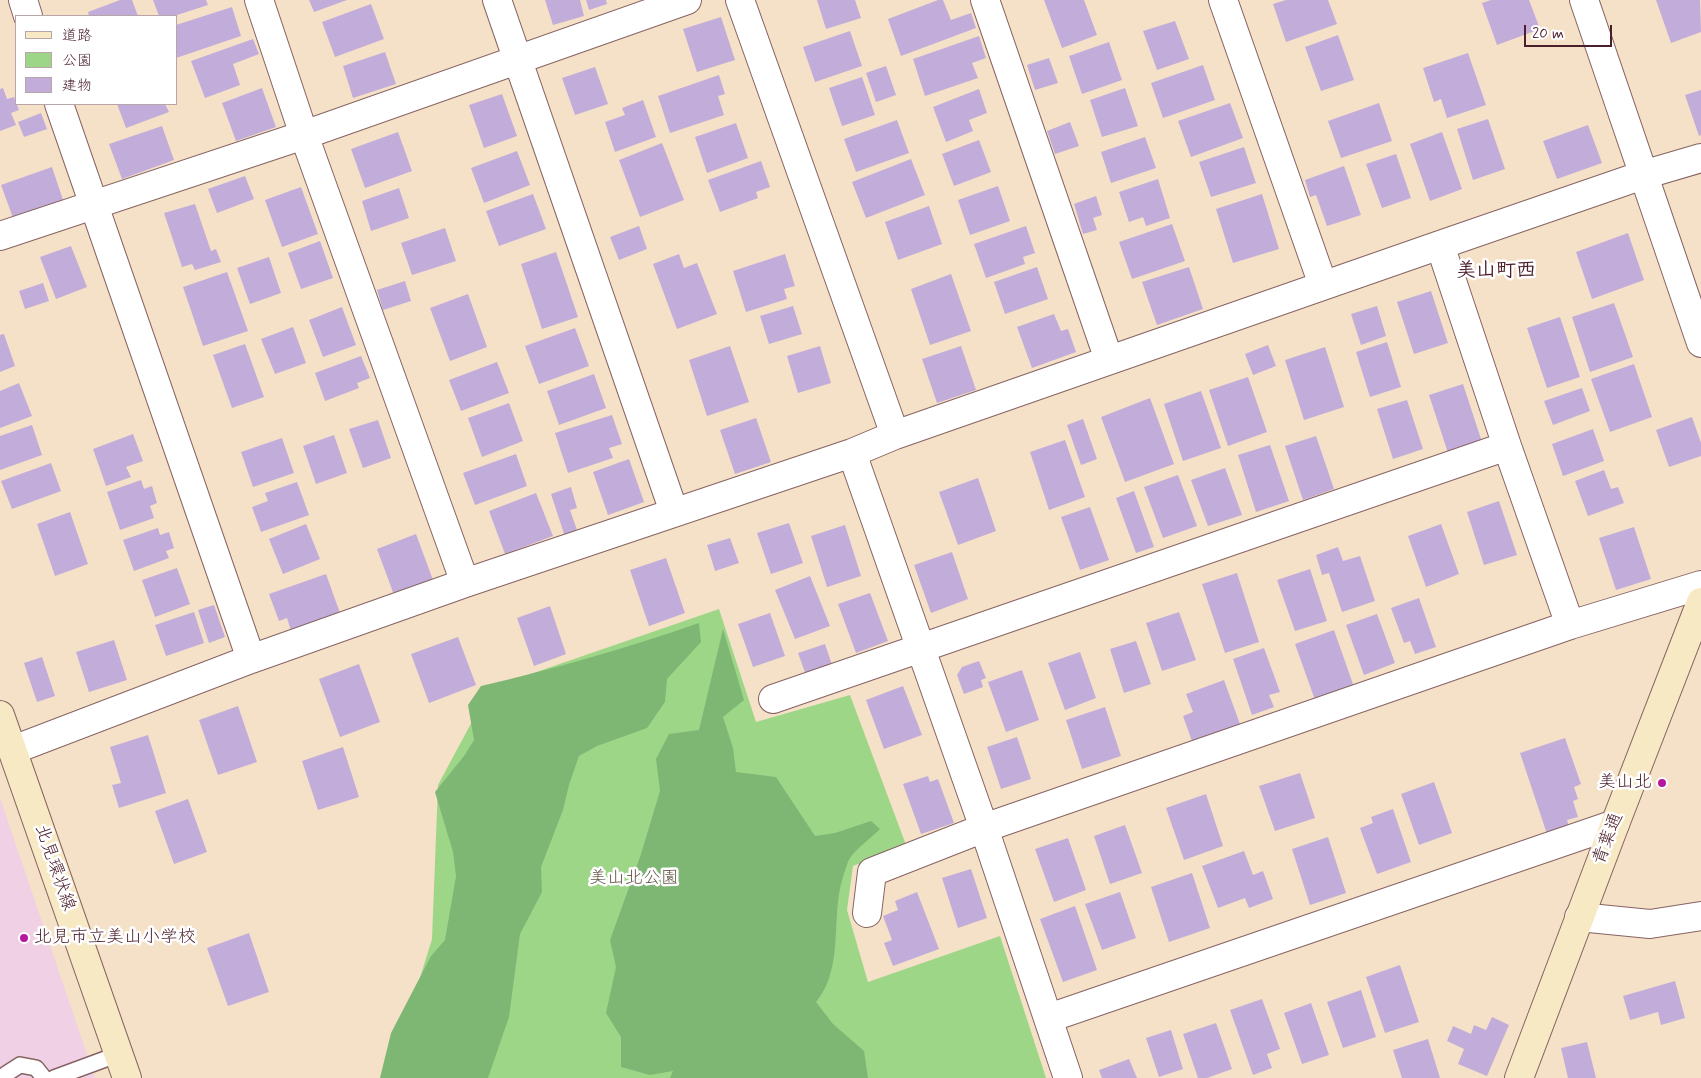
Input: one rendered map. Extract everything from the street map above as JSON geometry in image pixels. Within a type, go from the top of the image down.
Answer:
[{"type":"street","points":[[23,0],[28,15]]},
{"type":"street","points":[[259,0],[304,135],[465,583]]},
{"type":"street","points":[[497,0],[674,512]]},
{"type":"street","points":[[0,236],[304,135],[687,0]]},
{"type":"street","points":[[740,0],[895,435]]},
{"type":"street","points":[[985,0],[1109,360]]},
{"type":"street","points":[[1223,0],[1323,285]]},
{"type":"street","points":[[1584,0],[1701,343]]},
{"type":"street","points":[[58,105],[251,659]]},
{"type":"street","points":[[13,750],[251,659],[465,583],[852,453],[895,435],[1323,285],[1643,175],[1701,158]]},
{"type":"street","points":[[1440,245],[1507,446],[1570,625]]},
{"type":"street","points":[[773,699],[1507,446]]},
{"type":"street","points":[[852,453],[984,828],[1068,1078]]},
{"type":"street","points":[[867,913],[872,872],[984,828],[1570,625],[1701,585]]},
{"type":"street","name":"青葉通","points":[[1519,1078],[1701,602]]},
{"type":"street","name":"北見環状線","points":[[0,715],[123,1066]]},
{"type":"street","points":[[1049,1018],[1615,824]]},
{"type":"street","points":[[1579,917],[1650,924],[1701,916]]},
{"type":"lane","points":[[4,1078],[6,1074],[20,1066],[36,1068],[44,1078]]},
{"type":"lane","points":[[54,1078],[123,1066]]},
{"type":"shaded area","name":"北見市立美山小学校","points":[[0,798],[95,1078],[0,1078]]},
{"type":"green space","name":"美山北公園","points":[[719,609],[756,722],[850,695],[906,845],[853,866],[847,910],[868,982],[1000,936],[1046,1078],[389,1078],[432,939],[438,785],[490,688]]},
{"type":"green space","points":[[699,623],[701,642],[667,679],[665,702],[647,728],[597,746],[579,756],[563,810],[541,867],[542,892],[520,934],[509,1017],[488,1078],[380,1078],[391,1033],[431,956],[445,940],[456,876],[453,852],[435,792],[464,756],[474,740],[468,705],[481,686],[590,658]]},
{"type":"green space","points":[[723,629],[744,700],[723,717],[733,748],[736,772],[776,777],[815,836],[835,833],[871,821],[880,829],[856,851],[847,865],[839,892],[836,941],[831,973],[825,988],[816,1002],[833,1024],[864,1051],[868,1078],[670,1078],[673,1071],[650,1075],[621,1067],[621,1037],[606,1013],[616,967],[610,940],[640,857],[660,791],[656,759],[669,734],[699,730]]},
{"type":"building","points":[[120,0],[132,0],[138,15],[89,15],[88,12]]},
{"type":"building","points":[[153,0],[206,0],[208,5],[177,15],[159,15]]},
{"type":"building","points":[[309,0],[347,0],[314,12]]},
{"type":"building","points":[[545,0],[580,0],[584,16],[553,25]]},
{"type":"building","points":[[586,0],[606,0],[607,4],[589,10]]},
{"type":"building","points":[[817,0],[855,0],[861,18],[826,29]]},
{"type":"building","points":[[938,0],[943,0],[951,20],[971,13],[976,28],[901,56],[888,19]]},
{"type":"building","points":[[1044,0],[1084,0],[1097,35],[1062,48]]},
{"type":"building","points":[[1286,0],[1328,0],[1337,24],[1286,42],[1273,4]]},
{"type":"building","points":[[1491,0],[1529,0],[1540,29],[1497,45],[1482,3]]},
{"type":"building","points":[[1656,0],[1700,0],[1701,32],[1671,43]]},
{"type":"building","points":[[371,4],[384,39],[335,57],[322,22]]},
{"type":"building","points":[[232,7],[241,36],[178,57],[178,24]]},
{"type":"building","points":[[721,17],[735,60],[697,72],[683,29]]},
{"type":"building","points":[[1175,21],[1189,59],[1157,70],[1143,31]]},
{"type":"building","points":[[850,31],[862,66],[815,82],[803,47]]},
{"type":"building","points":[[1338,35],[1354,80],[1321,91],[1305,47]]},
{"type":"building","points":[[979,36],[986,58],[972,63],[978,78],[925,96],[913,59]]},
{"type":"building","points":[[253,39],[259,54],[233,64],[240,85],[205,98],[191,61]]},
{"type":"building","points":[[1109,42],[1122,80],[1082,94],[1069,56]]},
{"type":"building","points":[[385,52],[396,84],[353,98],[343,66]]},
{"type":"building","points":[[1468,53],[1486,105],[1447,118],[1441,99],[1434,102],[1423,68]]},
{"type":"building","points":[[1049,58],[1058,83],[1035,90],[1027,65]]},
{"type":"building","points":[[1203,65],[1215,100],[1163,118],[1151,83]]},
{"type":"building","points":[[886,66],[896,95],[876,102],[866,73]]},
{"type":"building","points":[[595,67],[608,104],[575,115],[562,78]]},
{"type":"building","points":[[719,75],[725,94],[718,96],[724,115],[670,133],[658,96]]},
{"type":"building","points":[[862,77],[875,115],[842,126],[829,88]]},
{"type":"building","points":[[3,88],[7,99],[14,97],[15,105],[17,105],[19,110],[11,113],[16,125],[0,131],[0,89]]},
{"type":"building","points":[[262,88],[276,127],[236,141],[222,103]]},
{"type":"building","points":[[1125,88],[1138,126],[1102,137],[1090,100]]},
{"type":"building","points":[[979,89],[987,113],[969,120],[973,131],[946,142],[933,107]]},
{"type":"building","points":[[1701,90],[1701,135],[1699,136],[1685,95]]},
{"type":"building","points":[[502,94],[517,136],[484,148],[469,105]]},
{"type":"building","points":[[643,100],[656,137],[615,152],[605,122],[625,115],[622,108]]},
{"type":"building","points":[[1230,103],[1243,138],[1191,157],[1178,121]]},
{"type":"building","points":[[1379,103],[1392,141],[1341,158],[1328,121]]},
{"type":"building","points":[[117,105],[166,105],[169,112],[126,128]]},
{"type":"building","points":[[41,113],[47,129],[24,137],[18,122]]},
{"type":"building","points":[[1488,119],[1505,169],[1473,180],[1457,129]]},
{"type":"building","points":[[897,120],[909,153],[856,172],[844,139]]},
{"type":"building","points":[[1070,122],[1079,146],[1055,154],[1047,131]]},
{"type":"building","points":[[736,123],[748,158],[707,173],[695,137]]},
{"type":"building","points":[[1588,125],[1602,163],[1557,179],[1543,141]]},
{"type":"building","points":[[162,126],[174,160],[122,179],[109,144]]},
{"type":"building","points":[[398,132],[412,171],[365,188],[351,149]]},
{"type":"building","points":[[1442,132],[1462,189],[1430,201],[1410,144]]},
{"type":"building","points":[[1145,137],[1156,168],[1111,183],[1101,152]]},
{"type":"building","points":[[979,140],[991,172],[954,186],[942,154]]},
{"type":"building","points":[[662,143],[684,200],[640,217],[619,160]]},
{"type":"building","points":[[1244,147],[1256,183],[1211,197],[1199,162]]},
{"type":"building","points":[[517,151],[530,185],[484,203],[471,168]]},
{"type":"building","points":[[1396,154],[1411,198],[1382,208],[1366,164]]},
{"type":"building","points":[[911,159],[925,195],[866,218],[852,182]]},
{"type":"building","points":[[761,161],[770,187],[756,192],[758,198],[720,212],[708,180]]},
{"type":"building","points":[[1344,166],[1361,215],[1327,226],[1316,195],[1310,197],[1305,180]]},
{"type":"building","points":[[52,167],[63,200],[13,218],[1,185]]},
{"type":"building","points":[[245,176],[254,199],[217,213],[208,189]]},
{"type":"building","points":[[1158,179],[1170,218],[1146,226],[1143,217],[1129,222],[1119,192]]},
{"type":"building","points":[[998,186],[1010,221],[970,235],[958,200]]},
{"type":"building","points":[[301,187],[318,234],[282,247],[265,200]]},
{"type":"building","points":[[399,188],[409,218],[371,231],[362,201]]},
{"type":"building","points":[[533,194],[546,229],[499,246],[486,211]]},
{"type":"building","points":[[1262,194],[1279,249],[1233,263],[1216,209]]},
{"type":"building","points":[[1096,196],[1102,215],[1093,218],[1097,230],[1083,234],[1074,204]]},
{"type":"building","points":[[195,204],[211,251],[216,249],[221,262],[195,270],[192,264],[182,267],[164,213]]},
{"type":"building","points":[[929,206],[942,244],[898,260],[885,222]]},
{"type":"building","points":[[1172,224],[1185,261],[1132,279],[1119,242]]},
{"type":"building","points":[[639,226],[647,249],[619,260],[610,237]]},
{"type":"building","points":[[1026,226],[1035,253],[1023,257],[1025,264],[986,278],[974,244]]},
{"type":"building","points":[[445,228],[456,261],[412,275],[401,243]]},
{"type":"building","points":[[1628,233],[1644,280],[1592,299],[1576,252]]},
{"type":"building","points":[[320,241],[333,278],[301,289],[288,253]]},
{"type":"building","points":[[71,246],[87,287],[56,299],[40,257]]},
{"type":"building","points":[[556,252],[578,317],[542,329],[521,264]]},
{"type":"building","points":[[679,254],[684,268],[697,263],[717,314],[677,329],[653,264]]},
{"type":"building","points":[[785,254],[795,286],[784,289],[787,299],[746,312],[733,271]]},
{"type":"building","points":[[269,257],[281,293],[250,304],[237,268]]},
{"type":"building","points":[[1037,267],[1048,299],[1005,314],[994,282]]},
{"type":"building","points":[[1189,267],[1203,309],[1157,325],[1142,282]]},
{"type":"building","points":[[227,272],[248,331],[203,346],[183,287]]},
{"type":"building","points":[[951,274],[971,331],[930,345],[911,289]]},
{"type":"building","points":[[405,281],[411,301],[383,310],[377,290]]},
{"type":"building","points":[[43,283],[49,301],[25,309],[19,291]]},
{"type":"building","points":[[1431,291],[1448,343],[1414,354],[1397,302]]},
{"type":"building","points":[[468,294],[487,347],[450,361],[430,308]]},
{"type":"building","points":[[1614,303],[1633,357],[1590,372],[1572,317]]},
{"type":"building","points":[[793,306],[802,334],[769,344],[760,316]]},
{"type":"building","points":[[1377,306],[1386,336],[1361,345],[1351,314]]},
{"type":"building","points":[[342,307],[356,345],[323,357],[309,320]]},
{"type":"building","points":[[1054,314],[1061,331],[1068,329],[1076,352],[1032,368],[1017,327]]},
{"type":"building","points":[[1560,317],[1580,377],[1547,388],[1527,328]]},
{"type":"building","points":[[293,327],[306,363],[275,374],[261,339]]},
{"type":"building","points":[[575,328],[589,366],[539,384],[525,346]]},
{"type":"building","points":[[4,334],[15,366],[0,372],[0,335]]},
{"type":"building","points":[[1387,342],[1401,387],[1370,397],[1356,352]]},
{"type":"building","points":[[245,344],[264,397],[232,408],[213,355]]},
{"type":"building","points":[[1268,345],[1276,366],[1253,375],[1245,354]]},
{"type":"building","points":[[730,346],[749,402],[707,416],[689,360]]},
{"type":"building","points":[[820,346],[831,383],[798,393],[787,356]]},
{"type":"building","points":[[961,346],[976,390],[937,403],[922,359]]},
{"type":"building","points":[[1325,347],[1344,407],[1304,420],[1285,360]]},
{"type":"building","points":[[361,356],[370,378],[357,383],[359,388],[325,401],[315,373]]},
{"type":"building","points":[[497,362],[509,393],[461,411],[449,380]]},
{"type":"building","points":[[1634,364],[1652,417],[1610,432],[1591,379]]},
{"type":"building","points":[[594,374],[606,408],[559,425],[547,391]]},
{"type":"building","points":[[1248,377],[1267,432],[1228,446],[1209,390]]},
{"type":"building","points":[[19,383],[32,416],[0,428],[0,391]]},
{"type":"building","points":[[1463,384],[1482,442],[1448,453],[1429,395]]},
{"type":"building","points":[[1582,388],[1590,411],[1553,425],[1544,401]]},
{"type":"building","points":[[1201,391],[1221,448],[1183,461],[1164,404]]},
{"type":"building","points":[[1150,398],[1174,464],[1125,482],[1101,417]]},
{"type":"building","points":[[1407,400],[1423,449],[1393,459],[1377,409]]},
{"type":"building","points":[[509,403],[523,441],[482,457],[468,418]]},
{"type":"building","points":[[612,415],[622,444],[609,448],[613,458],[568,473],[555,433]]},
{"type":"building","points":[[1692,417],[1701,443],[1701,456],[1669,467],[1656,430]]},
{"type":"building","points":[[756,418],[771,462],[735,474],[720,430]]},
{"type":"building","points":[[1083,419],[1097,459],[1081,465],[1067,425]]},
{"type":"building","points":[[378,420],[391,458],[363,468],[349,429]]},
{"type":"building","points":[[32,425],[42,455],[0,470],[0,436]]},
{"type":"building","points":[[1593,429],[1604,461],[1563,476],[1552,444]]},
{"type":"building","points":[[133,434],[143,461],[126,467],[131,477],[106,486],[93,449]]},
{"type":"building","points":[[334,435],[347,473],[316,484],[303,446]]},
{"type":"building","points":[[1316,436],[1334,489],[1303,500],[1285,446]]},
{"type":"building","points":[[282,438],[294,473],[253,487],[241,452]]},
{"type":"building","points":[[1065,440],[1085,497],[1049,510],[1030,452]]},
{"type":"building","points":[[1270,445],[1289,501],[1256,512],[1238,455]]},
{"type":"building","points":[[516,454],[527,486],[475,505],[463,473]]},
{"type":"building","points":[[629,459],[644,502],[608,515],[593,472]]},
{"type":"building","points":[[51,463],[61,491],[12,509],[1,481]]},
{"type":"building","points":[[1225,468],[1242,515],[1208,526],[1191,480]]},
{"type":"building","points":[[1604,470],[1611,489],[1618,487],[1624,503],[1588,516],[1575,481]]},
{"type":"building","points":[[1178,475],[1197,526],[1163,538],[1144,487]]},
{"type":"building","points":[[978,478],[996,531],[958,545],[939,492]]},
{"type":"building","points":[[141,480],[144,489],[152,486],[157,503],[150,506],[154,518],[120,530],[107,492]]},
{"type":"building","points":[[297,482],[309,515],[261,532],[252,507],[268,501],[265,493]]},
{"type":"building","points":[[571,487],[577,508],[570,510],[578,533],[565,537],[551,494]]},
{"type":"building","points":[[1134,491],[1154,547],[1136,553],[1116,498]]},
{"type":"building","points":[[536,493],[553,536],[505,554],[489,511]]},
{"type":"building","points":[[1499,501],[1517,555],[1484,565],[1467,512]]},
{"type":"building","points":[[1090,507],[1109,560],[1080,570],[1061,517]]},
{"type":"building","points":[[70,512],[88,564],[55,576],[37,524]]},
{"type":"building","points":[[789,523],[803,563],[771,574],[757,533]]},
{"type":"building","points":[[306,524],[320,559],[283,574],[269,539]]},
{"type":"building","points":[[1441,524],[1459,574],[1426,587],[1408,536]]},
{"type":"building","points":[[845,525],[861,576],[827,587],[811,536]]},
{"type":"building","points":[[1634,527],[1651,579],[1616,590],[1599,538]]},
{"type":"building","points":[[158,528],[160,535],[169,532],[174,548],[166,551],[169,558],[134,571],[123,540]]},
{"type":"building","points":[[416,534],[433,580],[394,595],[377,549]]},
{"type":"building","points":[[730,538],[739,563],[715,571],[707,545]]},
{"type":"building","points":[[1338,547],[1343,561],[1360,556],[1375,601],[1342,612],[1329,573],[1322,575],[1316,555]]},
{"type":"building","points":[[952,552],[968,599],[931,613],[914,565]]},
{"type":"building","points":[[666,558],[685,613],[649,626],[630,570]]},
{"type":"building","points":[[177,568],[190,604],[155,617],[142,580]]},
{"type":"building","points":[[1310,569],[1327,621],[1295,631],[1277,580]]},
{"type":"building","points":[[1237,573],[1259,642],[1225,653],[1202,584]]},
{"type":"building","points":[[326,574],[340,613],[291,631],[287,618],[279,621],[269,594]]},
{"type":"building","points":[[810,576],[830,626],[795,639],[775,590]]},
{"type":"building","points":[[870,593],[888,641],[856,653],[838,604]]},
{"type":"building","points":[[1419,598],[1436,647],[1415,654],[1410,641],[1404,643],[1391,608]]},
{"type":"building","points":[[214,605],[225,637],[209,643],[198,610]]},
{"type":"building","points":[[550,606],[566,654],[534,666],[517,618]]},
{"type":"building","points":[[194,612],[204,643],[166,656],[155,625]]},
{"type":"building","points":[[1179,612],[1196,660],[1162,671],[1146,623]]},
{"type":"building","points":[[770,613],[785,656],[753,667],[738,624]]},
{"type":"building","points":[[1377,614],[1395,663],[1364,675],[1346,625]]},
{"type":"building","points":[[1334,630],[1354,687],[1315,700],[1295,644]]},
{"type":"building","points":[[458,637],[476,685],[429,703],[411,654]]},
{"type":"building","points":[[114,640],[127,680],[89,692],[76,652]]},
{"type":"building","points":[[1136,641],[1151,684],[1124,693],[1110,649]]},
{"type":"building","points":[[825,644],[833,668],[807,678],[798,653]]},
{"type":"building","points":[[1264,648],[1280,692],[1269,695],[1274,707],[1252,715],[1233,659]]},
{"type":"building","points":[[1080,652],[1096,698],[1065,710],[1048,663]]},
{"type":"building","points":[[42,657],[55,696],[37,702],[24,663]]},
{"type":"building","points":[[979,661],[986,678],[981,680],[983,687],[964,694],[957,675],[962,667]]},
{"type":"building","points":[[359,664],[380,722],[340,737],[319,679]]},
{"type":"building","points":[[1022,670],[1039,720],[1006,732],[988,682]]},
{"type":"building","points":[[1224,680],[1241,727],[1193,744],[1183,716],[1193,712],[1186,694]]},
{"type":"building","points":[[903,686],[922,735],[884,749],[866,700]]},
{"type":"building","points":[[238,706],[257,762],[218,775],[199,720]]},
{"type":"building","points":[[1105,707],[1121,756],[1082,769],[1066,720]]},
{"type":"building","points":[[148,735],[166,793],[119,808],[112,785],[121,783],[110,747]]},
{"type":"building","points":[[1017,737],[1031,779],[1001,789],[987,747]]},
{"type":"building","points":[[1565,738],[1581,784],[1574,787],[1578,799],[1573,801],[1578,817],[1567,820],[1570,830],[1548,837],[1520,753]]},
{"type":"building","points":[[343,747],[359,797],[318,810],[302,761]]},
{"type":"building","points":[[1300,773],[1315,818],[1275,831],[1259,786]]},
{"type":"building","points":[[928,776],[930,782],[938,779],[954,823],[921,834],[903,784]]},
{"type":"building","points":[[1434,782],[1452,833],[1419,845],[1401,794]]},
{"type":"building","points":[[1206,794],[1223,846],[1184,860],[1166,808]]},
{"type":"building","points":[[188,799],[207,852],[174,864],[155,811]]},
{"type":"building","points":[[1393,809],[1411,862],[1377,874],[1360,828],[1373,823],[1371,817]]},
{"type":"building","points":[[1125,825],[1142,873],[1110,884],[1094,836]]},
{"type":"building","points":[[1328,837],[1346,893],[1310,905],[1292,849]]},
{"type":"building","points":[[1068,838],[1086,890],[1054,902],[1035,849]]},
{"type":"building","points":[[1244,851],[1253,875],[1263,871],[1273,899],[1249,908],[1245,898],[1218,908],[1202,866]]},
{"type":"building","points":[[971,869],[987,918],[958,928],[942,878]]},
{"type":"building","points":[[1192,873],[1210,928],[1169,942],[1151,887]]},
{"type":"building","points":[[917,892],[939,949],[893,966],[884,943],[892,940],[883,916],[898,910],[895,901]]},
{"type":"building","points":[[1120,892],[1136,938],[1102,950],[1085,904]]},
{"type":"building","points":[[1075,906],[1097,970],[1063,982],[1040,919]]},
{"type":"building","points":[[249,933],[269,992],[228,1006],[207,948]]},
{"type":"building","points":[[1400,965],[1419,1022],[1385,1033],[1366,977]]},
{"type":"building","points":[[1675,981],[1685,1018],[1661,1025],[1658,1012],[1630,1020],[1623,996]]},
{"type":"building","points":[[1361,990],[1376,1037],[1343,1048],[1327,1002]]},
{"type":"building","points":[[1262,999],[1280,1049],[1267,1054],[1272,1068],[1253,1075],[1230,1010]]},
{"type":"building","points":[[1311,1003],[1329,1055],[1302,1064],[1284,1013]]},
{"type":"building","points":[[1492,1017],[1509,1025],[1487,1076],[1458,1064],[1464,1049],[1447,1041],[1453,1026],[1471,1034],[1474,1025],[1486,1030]]},
{"type":"building","points":[[1216,1023],[1232,1069],[1207,1078],[1198,1078],[1183,1034]]},
{"type":"building","points":[[1171,1030],[1183,1069],[1159,1077],[1146,1038]]},
{"type":"building","points":[[1428,1039],[1440,1078],[1402,1078],[1393,1050]]},
{"type":"building","points":[[1587,1042],[1596,1078],[1568,1078],[1561,1048]]},
{"type":"building","points":[[1129,1059],[1137,1078],[1102,1078],[1099,1070]]},
{"type":"place","name":"美山北","points":[[1662,783]]},
{"type":"place","name":"北見市立美山小学校","points":[[24,938]]},
{"type":"district","name":"美山町西","points":[[1496,272]]}]
